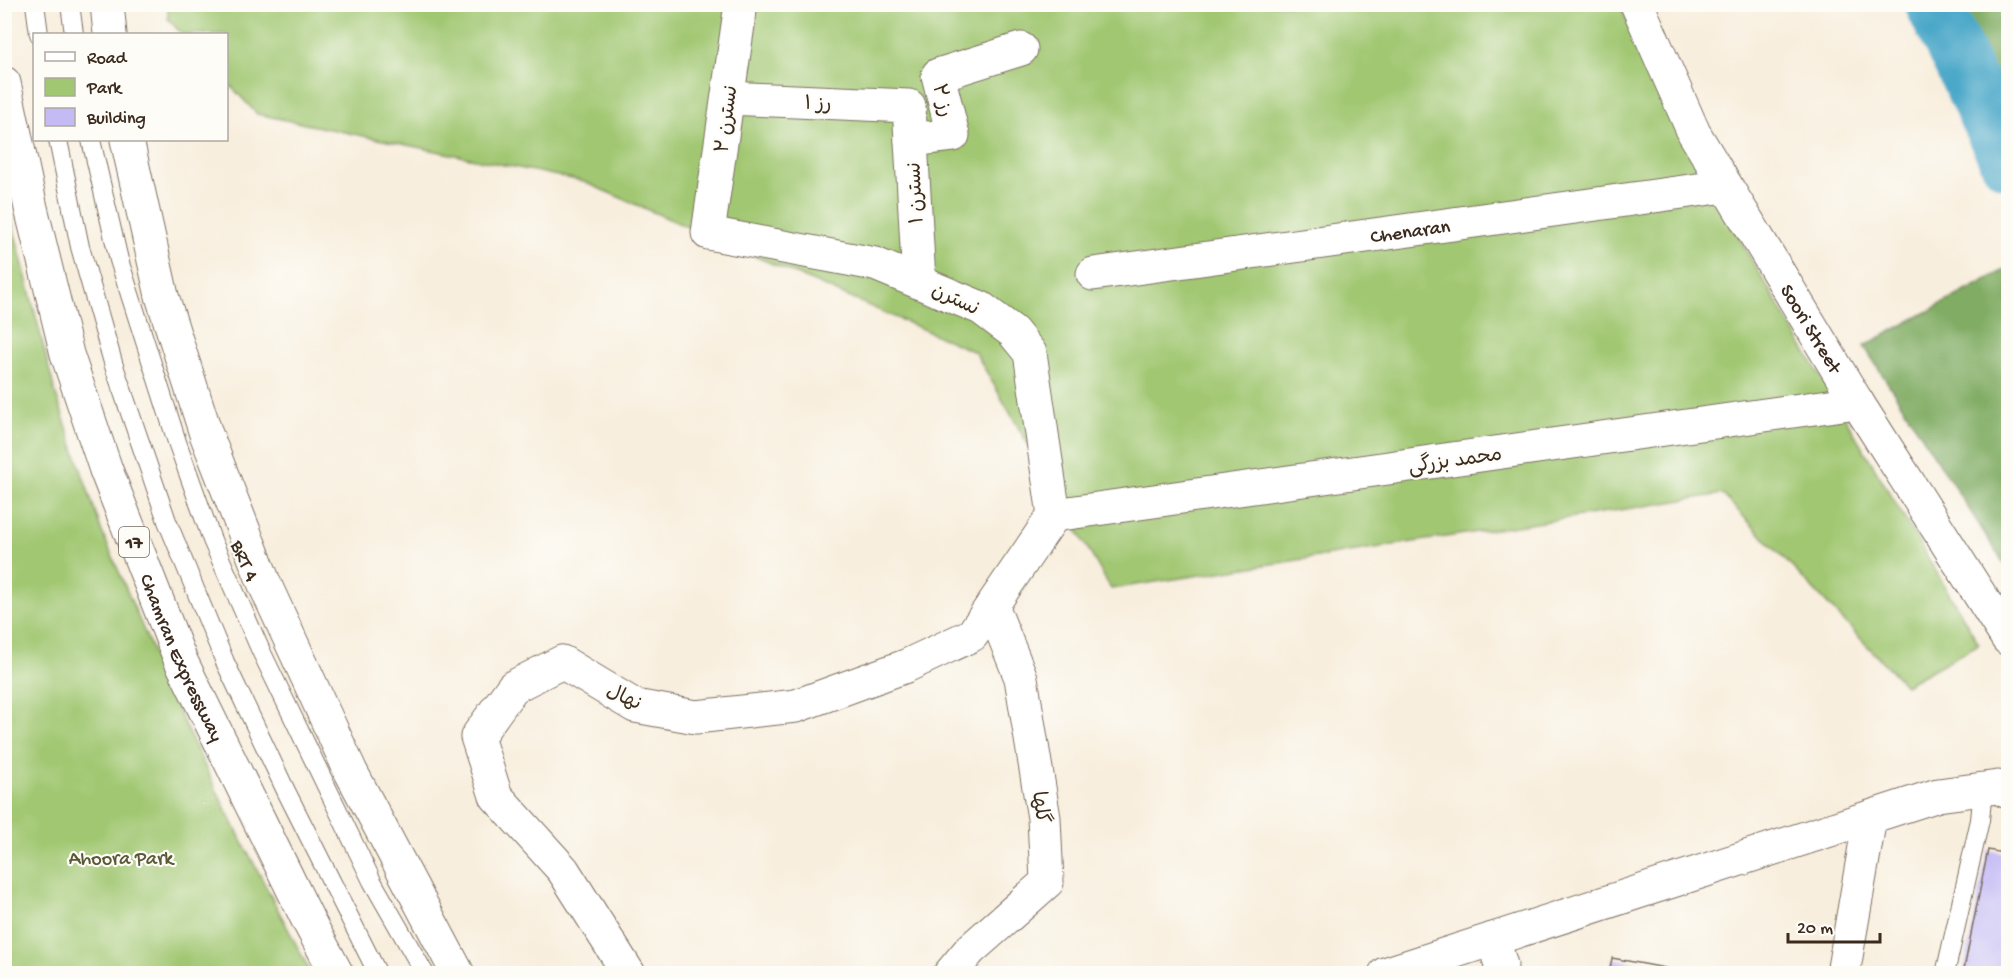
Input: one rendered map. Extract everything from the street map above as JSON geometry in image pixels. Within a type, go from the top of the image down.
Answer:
[{"type":"main road","points":[[107,4],[110,33]]},
{"type":"main road","name":"نسترن ۲","points":[[708,233],[741,4]]},
{"type":"main road","name":"Soori Street","points":[[1637,4],[1694,133],[1857,402],[2008,639]]},
{"type":"main road","name":"رز ۲","points":[[911,140],[953,135],[938,75],[1021,49]]},
{"type":"main road","name":"Chamran Expressway","points":[[4,83],[31,208],[67,354],[106,470],[180,659],[309,922],[337,974]]},
{"type":"main road","name":"رز ۱","points":[[728,98],[909,106]]},
{"type":"main road","name":"نسترن ۱","points":[[909,106],[919,281]]},
{"type":"main road","points":[[127,141],[162,296],[206,434],[265,585],[351,772],[458,974]]},
{"type":"main road","name":"Chenaran","points":[[1093,274],[1726,186]]},
{"type":"main road","name":"نسترن","points":[[708,233],[875,264],[981,308],[1012,332],[1030,353],[1054,516]]},
{"type":"main road","name":"محمد بزرگی","points":[[1054,516],[1857,402]]},
{"type":"main road","name":"نهال","points":[[629,974],[563,870],[496,796],[477,737],[513,687],[562,662],[635,706],[696,717],[795,706],[906,666],[972,635],[1054,516]]},
{"type":"main road","name":"گلها","points":[[950,974],[970,950],[1047,882],[1044,818],[1021,678],[992,606]]},
{"type":"main road","points":[[1385,974],[1434,966],[1493,939],[1938,795],[1996,791]]},
{"type":"main road","points":[[1843,974],[1870,818]]},
{"type":"main road","points":[[1493,939],[1501,965],[1500,974]]},
{"type":"lane","points":[[35,4],[39,33]]},
{"type":"lane","points":[[70,4],[74,33]]},
{"type":"lane","points":[[57,141],[80,247],[111,355],[167,521],[230,673],[286,791],[378,974]]},
{"type":"lane","name":"BRT 4","points":[[91,141],[119,260],[177,442],[212,540],[261,651],[372,881],[425,974]]},
{"type":"lane","points":[[1945,974],[1980,820],[1996,791]]},
{"type":"green space","points":[[168,4],[1619,5],[1748,254],[1979,644],[1905,685],[1722,494],[1111,589],[975,352],[582,181],[257,114],[228,83],[228,33],[181,33],[168,19]]},
{"type":"green space","points":[[1956,5],[2008,5],[2008,107]]},
{"type":"green space","name":"Ahoora Park","points":[[5,194],[55,392],[102,532],[178,711],[228,814],[311,973],[5,973]]},
{"type":"green space","points":[[2008,268],[2008,570],[1864,346]]},
{"type":"building","points":[[1988,850],[2008,854],[2008,974],[1963,974]]},
{"type":"building","points":[[1612,958],[1687,972],[1686,974],[1609,974]]},
{"type":"waterway","points":[[1933,4],[2008,161]]}]
